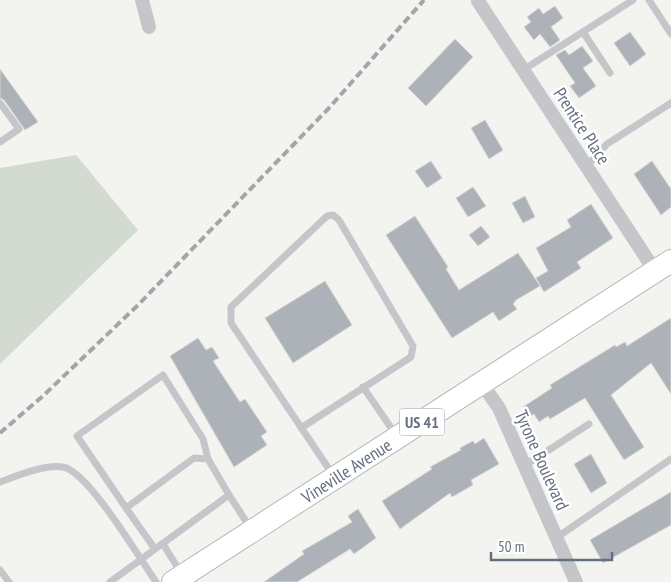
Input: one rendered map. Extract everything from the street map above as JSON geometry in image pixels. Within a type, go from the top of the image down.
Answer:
[{"type":"main road","name":"Vineville Avenue","points":[[178,579],[663,266]]},
{"type":"street","points":[[142,0],[149,27]]},
{"type":"street","name":"Prentice Place","points":[[478,1],[586,166],[663,266]]},
{"type":"street","name":"Tyrone Boulevard","points":[[482,384],[499,408],[576,582]]},
{"type":"lane","points":[[523,70],[633,0]]},
{"type":"lane","points":[[649,0],[671,34]]},
{"type":"lane","points":[[583,32],[610,73]]},
{"type":"lane","points":[[0,103],[19,129],[0,142]]},
{"type":"lane","points":[[586,166],[607,144],[671,103]]},
{"type":"lane","points":[[301,428],[411,357],[413,346],[339,220],[333,215],[326,216],[231,308],[230,316],[231,323],[334,478]]},
{"type":"lane","points":[[155,549],[77,436],[163,375],[203,439],[208,459],[252,531]]},
{"type":"lane","points":[[363,387],[397,438]]},
{"type":"lane","points":[[524,466],[588,424]]},
{"type":"lane","points":[[126,508],[194,458],[208,459]]},
{"type":"lane","points":[[556,538],[671,460]]},
{"type":"lane","points":[[0,482],[29,472],[64,467],[78,475],[92,489],[156,582]]},
{"type":"lane","points":[[110,582],[230,495]]},
{"type":"lane","points":[[163,544],[178,579]]},
{"type":"lane","points":[[0,570],[9,582]]},
{"type":"shaded area","points":[[76,155],[138,230],[0,364],[0,168]]},
{"type":"building","points":[[555,6],[563,18],[551,27],[560,40],[550,47],[540,34],[534,40],[524,27],[531,22],[527,17],[539,8],[543,14]]},
{"type":"building","points":[[630,32],[646,54],[630,66],[614,43]]},
{"type":"building","points":[[455,39],[473,57],[426,106],[408,88]]},
{"type":"building","points":[[582,46],[593,61],[583,68],[596,86],[579,98],[570,86],[575,83],[556,55],[565,50],[569,55]]},
{"type":"building","points":[[0,69],[38,122],[25,130],[4,100],[0,98]]},
{"type":"building","points":[[485,120],[503,150],[489,159],[471,128]]},
{"type":"building","points":[[431,161],[442,178],[427,188],[415,171]]},
{"type":"building","points":[[652,161],[671,189],[671,207],[661,215],[634,174]]},
{"type":"building","points":[[473,187],[486,206],[468,217],[456,198]]},
{"type":"building","points":[[525,196],[535,217],[523,223],[512,203]]},
{"type":"building","points":[[591,204],[613,238],[577,262],[581,268],[544,292],[536,278],[548,271],[536,248],[571,227],[567,220]]},
{"type":"building","points":[[415,216],[448,267],[446,269],[459,290],[518,253],[540,286],[516,300],[513,304],[517,309],[499,321],[493,312],[452,338],[386,235]]},
{"type":"building","points":[[481,226],[490,237],[478,246],[469,235]]},
{"type":"building","points":[[325,281],[352,325],[293,363],[265,318]]},
{"type":"building","points":[[671,318],[671,394],[651,363],[611,395],[644,447],[624,460],[585,398],[550,419],[548,416],[539,422],[534,414],[529,417],[523,407],[552,388],[550,385],[615,345],[616,347],[625,342],[627,346]]},
{"type":"building","points":[[198,338],[206,350],[212,347],[219,358],[213,361],[240,402],[245,399],[267,432],[261,436],[267,445],[234,467],[170,356]]},
{"type":"building","points":[[484,438],[499,464],[471,480],[473,485],[452,497],[450,493],[400,529],[382,501],[432,469],[430,467],[461,450],[460,448],[473,441],[475,444]]},
{"type":"building","points":[[591,454],[607,483],[591,493],[574,464]]},
{"type":"building","points":[[671,492],[671,525],[603,563],[590,540]]},
{"type":"building","points":[[358,509],[376,538],[354,554],[350,549],[297,582],[264,582],[304,554],[302,551],[352,522],[348,516]]},
{"type":"railway","points":[[0,433],[44,395],[138,305],[329,108],[424,0]]}]
